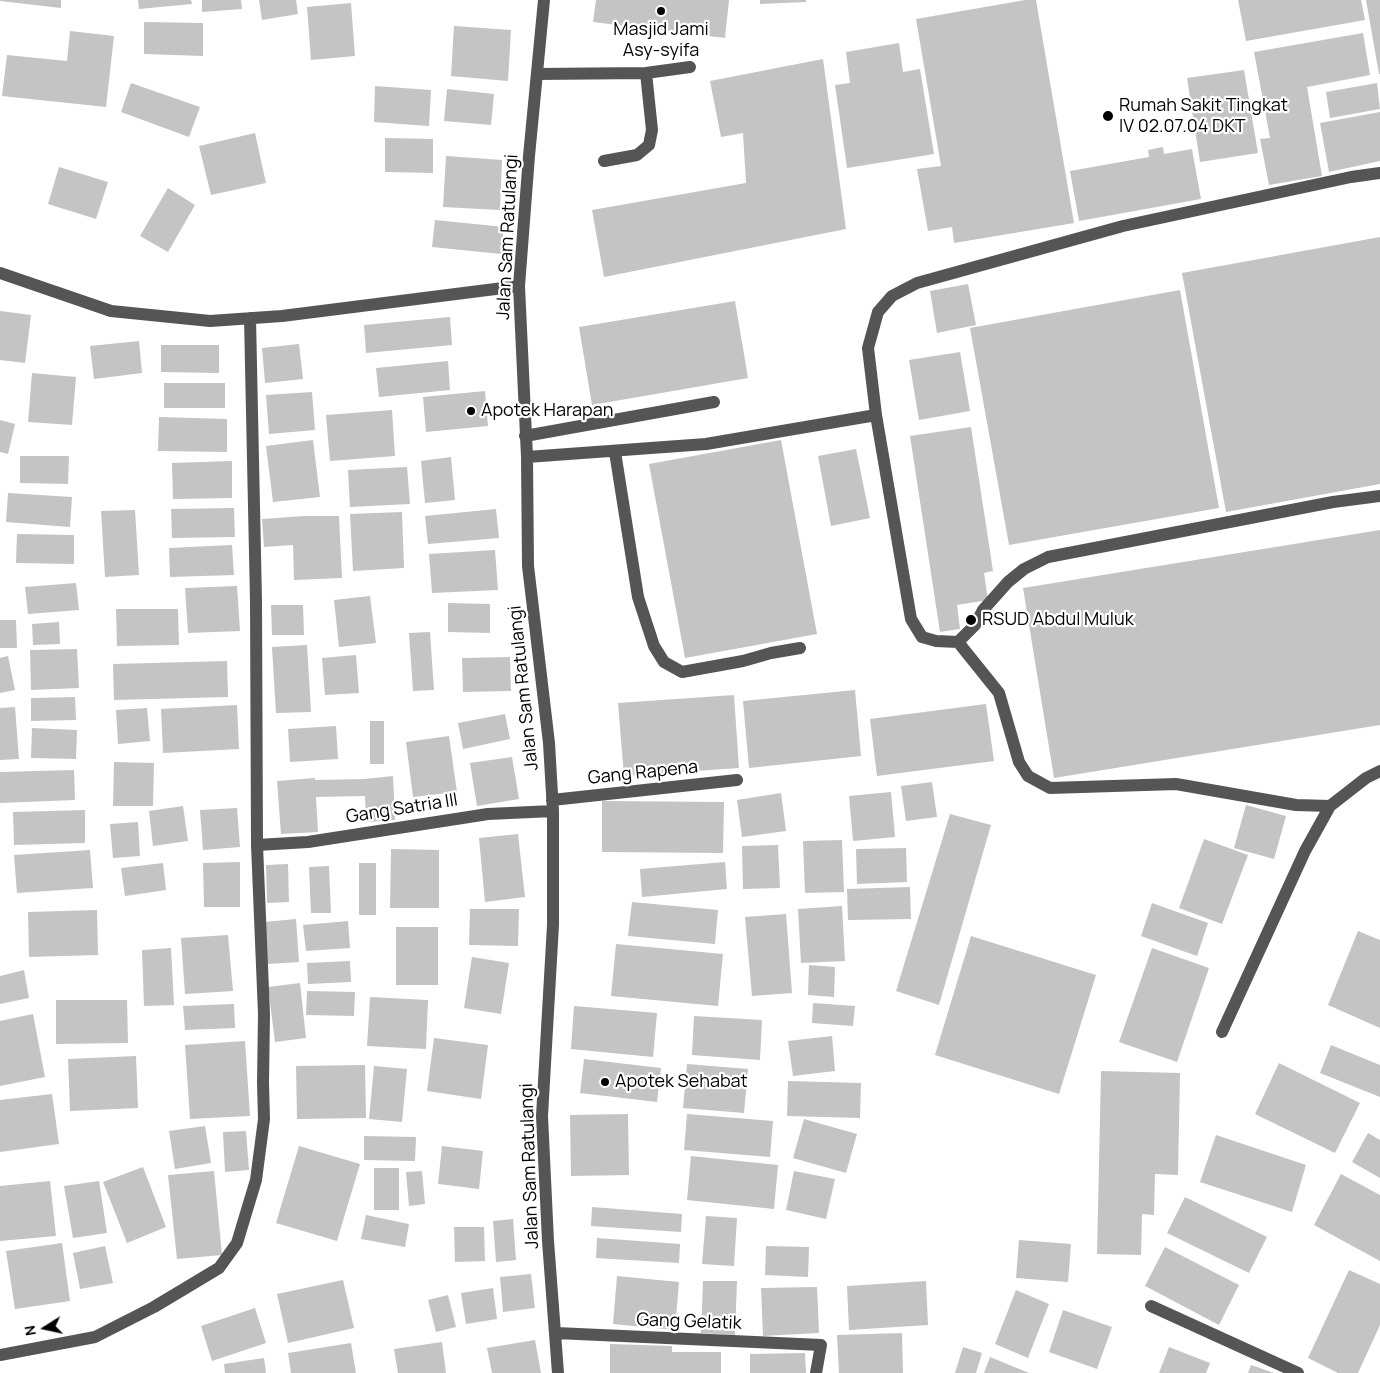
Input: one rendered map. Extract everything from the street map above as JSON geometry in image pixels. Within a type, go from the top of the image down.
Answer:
[{"type":"street","name":"Jalan Sam Ratulangi","points":[[544,0],[519,286],[527,457],[528,566],[548,743],[553,806],[553,925],[542,1116],[548,1241],[558,1373]]},
{"type":"street","points":[[537,74],[646,72],[690,67]]},
{"type":"street","points":[[604,160],[637,155],[648,145],[652,130],[646,72]]},
{"type":"street","points":[[1380,174],[1351,177],[1124,226],[917,283],[892,296],[878,312],[868,348],[876,415],[911,619],[922,637],[936,641],[958,642],[975,625],[983,610],[1008,582],[1024,570],[1048,557],[1333,502],[1380,496]]},
{"type":"street","points":[[0,273],[111,311],[210,321],[282,316],[519,286]]},
{"type":"street","points":[[0,1355],[95,1337],[154,1307],[219,1268],[237,1243],[256,1180],[264,1119],[264,1014],[258,845],[256,601],[250,318]]},
{"type":"street","points":[[525,436],[714,402]]},
{"type":"street","points":[[527,457],[706,444],[876,415]]},
{"type":"street","points":[[614,452],[638,597],[654,646],[664,662],[682,672],[800,648]]},
{"type":"street","points":[[958,642],[999,694],[1019,762],[1028,776],[1050,788],[1176,784],[1296,805],[1330,806]]},
{"type":"street","points":[[1222,1032],[1305,851],[1330,806],[1366,778],[1380,772]]},
{"type":"street","name":"Gang Rapena","points":[[553,806],[737,780]]},
{"type":"street","name":"Gang Satria III","points":[[258,845],[308,842],[488,814],[553,806]]},
{"type":"street","points":[[1151,1306],[1298,1373]]},
{"type":"street","name":"Gang Gelatik","points":[[556,1333],[821,1345],[816,1373]]},
{"type":"building","points":[[61,0],[61,8],[0,1]]},
{"type":"building","points":[[138,0],[191,0],[192,4],[139,9]]},
{"type":"building","points":[[202,0],[241,0],[242,9],[202,12]]},
{"type":"building","points":[[259,0],[296,0],[298,14],[262,20]]},
{"type":"building","name":"Masjid Jami Asy-syifa","points":[[596,0],[729,0],[725,38],[593,22]]},
{"type":"building","points":[[760,0],[806,0],[806,2],[760,4]]},
{"type":"building","points":[[1025,0],[1036,0],[1074,223],[954,243],[952,227],[928,231],[917,169],[941,166],[916,19]]},
{"type":"building","points":[[1238,0],[1361,0],[1365,20],[1246,41]]},
{"type":"building","points":[[1366,0],[1380,0],[1380,74],[1379,74]]},
{"type":"building","points":[[351,3],[355,56],[311,60],[307,7]]},
{"type":"building","points":[[144,22],[203,23],[203,56],[144,54]]},
{"type":"building","points":[[454,26],[511,30],[508,81],[451,76]]},
{"type":"building","points":[[70,31],[114,36],[106,107],[2,96],[7,55],[67,61]]},
{"type":"building","points":[[1363,33],[1370,75],[1307,87],[1322,176],[1269,185],[1260,139],[1270,138],[1254,52]]},
{"type":"building","points":[[899,43],[903,72],[920,69],[934,154],[847,168],[835,85],[850,83],[846,52]]},
{"type":"building","points":[[823,59],[846,229],[604,277],[592,210],[746,183],[743,133],[721,137],[710,81]]},
{"type":"building","points":[[1244,70],[1258,153],[1200,162],[1187,78]]},
{"type":"building","points":[[131,83],[200,107],[189,137],[121,112]]},
{"type":"building","points":[[1377,83],[1380,109],[1330,118],[1326,92]]},
{"type":"building","points":[[375,86],[431,90],[429,126],[374,122]]},
{"type":"building","points":[[447,89],[494,94],[491,125],[444,121]]},
{"type":"building","points":[[1380,112],[1380,161],[1329,172],[1320,123]]},
{"type":"building","points":[[255,133],[266,183],[211,195],[199,146]]},
{"type":"building","points":[[385,138],[433,139],[433,173],[385,172]]},
{"type":"building","points":[[1163,147],[1164,154],[1192,149],[1201,199],[1079,221],[1070,171],[1149,157],[1148,150]]},
{"type":"building","points":[[446,156],[502,160],[500,210],[443,207]]},
{"type":"building","points":[[59,167],[108,182],[96,219],[48,204]]},
{"type":"building","points":[[168,188],[195,205],[168,252],[140,236]]},
{"type":"building","points":[[435,220],[504,227],[501,254],[432,247]]},
{"type":"building","points":[[1380,237],[1380,484],[1226,512],[1182,273]]},
{"type":"building","points":[[968,284],[976,325],[937,333],[930,291]]},
{"type":"building","points":[[1180,290],[1219,508],[1009,545],[970,328]]},
{"type":"building","points":[[735,301],[748,378],[592,405],[579,327]]},
{"type":"building","points":[[0,311],[31,315],[25,363],[0,360]]},
{"type":"building","points":[[450,317],[452,345],[366,353],[364,325]]},
{"type":"building","points":[[139,341],[142,373],[94,379],[90,346]]},
{"type":"building","points":[[299,344],[303,379],[265,383],[262,348]]},
{"type":"building","points":[[161,345],[219,345],[219,373],[161,372]]},
{"type":"building","points":[[960,352],[970,411],[919,420],[909,360]]},
{"type":"building","points":[[448,361],[450,390],[379,397],[376,368]]},
{"type":"building","points":[[32,373],[76,377],[72,425],[28,422]]},
{"type":"building","points":[[164,383],[225,383],[225,408],[164,408]]},
{"type":"building","points":[[485,391],[488,426],[426,432],[423,397]]},
{"type":"building","points":[[312,392],[315,430],[269,434],[266,395]]},
{"type":"building","points":[[392,410],[395,456],[330,461],[326,415]]},
{"type":"building","points":[[159,417],[227,419],[227,452],[158,451]]},
{"type":"building","points":[[0,420],[15,424],[8,454],[0,452]]},
{"type":"building","points":[[971,427],[993,571],[984,573],[988,600],[957,605],[960,629],[940,632],[910,436]]},
{"type":"building","points":[[313,440],[320,497],[273,502],[266,446]]},
{"type":"building","points":[[781,440],[817,634],[685,658],[649,464]]},
{"type":"building","points":[[856,449],[870,518],[831,526],[818,456]]},
{"type":"building","points":[[20,456],[69,456],[68,484],[20,483]]},
{"type":"building","points":[[451,457],[455,500],[425,503],[421,461]]},
{"type":"building","points":[[232,461],[232,498],[173,499],[172,463]]},
{"type":"building","points":[[407,467],[410,504],[350,507],[348,470]]},
{"type":"building","points":[[8,493],[72,497],[70,527],[6,522]]},
{"type":"building","points":[[234,508],[235,537],[172,538],[171,509]]},
{"type":"building","points":[[496,509],[499,538],[428,544],[425,516]]},
{"type":"building","points":[[135,510],[139,575],[105,577],[101,511]]},
{"type":"building","points":[[402,512],[404,568],[353,571],[350,514]]},
{"type":"building","points":[[339,516],[342,578],[294,580],[293,545],[264,547],[262,519]]},
{"type":"building","points":[[1380,530],[1380,725],[1054,778],[1023,588]]},
{"type":"building","points":[[17,534],[74,535],[74,564],[16,563]]},
{"type":"building","points":[[232,545],[234,575],[170,577],[169,548]]},
{"type":"building","points":[[495,550],[498,590],[432,593],[429,554]]},
{"type":"building","points":[[76,583],[79,610],[28,614],[25,587]]},
{"type":"building","points":[[237,586],[240,631],[188,633],[185,588]]},
{"type":"building","points":[[370,596],[376,643],[339,647],[334,600]]},
{"type":"building","points":[[448,603],[490,604],[490,633],[448,632]]},
{"type":"building","points":[[271,605],[303,605],[304,635],[272,635]]},
{"type":"building","points":[[116,609],[178,609],[179,645],[117,646]]},
{"type":"building","points":[[0,620],[16,620],[17,648],[0,648]]},
{"type":"building","points":[[59,622],[60,644],[33,645],[32,624]]},
{"type":"building","points":[[430,632],[434,690],[413,691],[409,633]]},
{"type":"building","points":[[307,645],[311,712],[276,713],[272,647]]},
{"type":"building","points":[[77,649],[79,688],[31,690],[30,650]]},
{"type":"building","points":[[356,655],[359,693],[325,695],[322,658]]},
{"type":"building","points":[[8,656],[15,690],[0,693],[0,658]]},
{"type":"building","points":[[510,657],[511,691],[463,692],[462,658]]},
{"type":"building","points":[[227,661],[228,697],[114,700],[113,664]]},
{"type":"building","points":[[855,690],[861,756],[749,768],[743,701]]},
{"type":"building","points":[[734,695],[739,768],[624,776],[618,703]]},
{"type":"building","points":[[75,697],[76,720],[31,721],[31,698]]},
{"type":"building","points":[[986,704],[994,761],[877,776],[870,719]]},
{"type":"building","points":[[237,705],[239,749],[163,753],[161,709]]},
{"type":"building","points":[[15,707],[19,759],[0,760],[0,708]]},
{"type":"building","points":[[147,708],[150,741],[118,744],[116,710]]},
{"type":"building","points":[[505,714],[510,739],[463,749],[458,723]]},
{"type":"building","points":[[370,721],[384,721],[384,764],[370,764]]},
{"type":"building","points":[[336,726],[338,759],[290,762],[288,729]]},
{"type":"building","points":[[32,728],[77,730],[76,759],[31,758]]},
{"type":"building","points":[[449,736],[457,792],[413,797],[406,742]]},
{"type":"building","points":[[512,757],[519,799],[477,806],[470,763]]},
{"type":"building","points":[[114,762],[154,763],[153,806],[113,806]]},
{"type":"building","points":[[74,770],[75,800],[0,803],[0,772]]},
{"type":"building","points":[[393,776],[395,820],[366,822],[365,796],[316,797],[318,832],[281,834],[277,781],[315,778],[315,780],[364,779]]},
{"type":"building","points":[[932,782],[937,817],[906,821],[901,786]]},
{"type":"building","points":[[891,792],[895,837],[853,841],[849,796]]},
{"type":"building","points":[[781,793],[786,831],[742,837],[737,800]]},
{"type":"building","points":[[602,801],[724,802],[723,853],[602,852]]},
{"type":"building","points":[[1246,805],[1286,816],[1274,859],[1234,848]]},
{"type":"building","points":[[183,806],[188,841],[153,846],[149,811]]},
{"type":"building","points":[[237,808],[240,847],[203,850],[200,810]]},
{"type":"building","points":[[85,810],[85,843],[14,845],[13,812]]},
{"type":"building","points":[[950,814],[991,825],[939,1005],[896,991]]},
{"type":"building","points":[[138,822],[140,856],[113,858],[110,824]]},
{"type":"building","points":[[518,834],[525,897],[485,902],[479,838]]},
{"type":"building","points":[[1204,839],[1248,855],[1222,924],[1179,908]]},
{"type":"building","points":[[842,840],[844,892],[805,893],[803,841]]},
{"type":"building","points":[[778,845],[780,888],[743,889],[742,846]]},
{"type":"building","points":[[906,848],[907,882],[857,884],[856,849]]},
{"type":"building","points":[[391,849],[439,850],[439,908],[390,908]]},
{"type":"building","points":[[90,850],[93,888],[17,893],[14,855]]},
{"type":"building","points":[[240,862],[240,907],[204,907],[203,863]]},
{"type":"building","points":[[725,862],[727,889],[642,897],[640,869]]},
{"type":"building","points":[[163,863],[166,890],[125,896],[121,868]]},
{"type":"building","points":[[359,863],[376,863],[376,915],[359,915]]},
{"type":"building","points":[[288,864],[289,902],[267,903],[266,865]]},
{"type":"building","points":[[329,866],[331,913],[311,913],[309,867]]},
{"type":"building","points":[[910,887],[911,919],[848,920],[847,889]]},
{"type":"building","points":[[632,902],[718,910],[715,944],[628,936]]},
{"type":"building","points":[[1152,903],[1208,923],[1197,956],[1141,936]]},
{"type":"building","points":[[842,906],[845,961],[801,963],[798,909]]},
{"type":"building","points":[[470,909],[519,909],[518,946],[469,945]]},
{"type":"building","points":[[97,910],[98,955],[29,957],[28,912]]},
{"type":"building","points":[[786,914],[792,993],[752,996],[745,917]]},
{"type":"building","points":[[296,919],[299,962],[267,964],[264,922]]},
{"type":"building","points":[[348,921],[350,948],[306,951],[303,925]]},
{"type":"building","points":[[396,927],[438,927],[438,985],[396,985]]},
{"type":"building","points":[[1358,931],[1380,940],[1380,1028],[1328,1005]]},
{"type":"building","points":[[228,935],[233,991],[185,994],[181,938]]},
{"type":"building","points":[[971,936],[1096,975],[1059,1094],[935,1055]]},
{"type":"building","points":[[616,944],[723,954],[718,1006],[611,996]]},
{"type":"building","points":[[171,948],[174,1005],[144,1006],[142,950]]},
{"type":"building","points":[[1152,948],[1209,968],[1177,1062],[1119,1042]]},
{"type":"building","points":[[472,957],[509,963],[501,1014],[464,1008]]},
{"type":"building","points":[[350,961],[351,982],[308,984],[307,963]]},
{"type":"building","points":[[809,965],[835,967],[834,997],[808,995]]},
{"type":"building","points":[[24,970],[29,998],[0,1004],[0,976]]},
{"type":"building","points":[[300,983],[306,1038],[275,1042],[268,987]]},
{"type":"building","points":[[307,991],[355,992],[354,1016],[306,1015]]},
{"type":"building","points":[[370,997],[428,1000],[426,1049],[367,1046]]},
{"type":"building","points":[[56,1000],[127,1000],[128,1043],[56,1044]]},
{"type":"building","points":[[813,1003],[855,1006],[853,1026],[812,1023]]},
{"type":"building","points":[[234,1004],[235,1028],[185,1030],[183,1006]]},
{"type":"building","points":[[574,1006],[657,1013],[653,1057],[571,1049]]},
{"type":"building","points":[[33,1014],[45,1077],[0,1086],[0,1021]]},
{"type":"building","points":[[694,1016],[762,1020],[760,1060],[692,1055]]},
{"type":"building","points":[[832,1036],[835,1071],[793,1076],[788,1041]]},
{"type":"building","points":[[434,1038],[488,1045],[481,1099],[427,1091]]},
{"type":"building","points":[[245,1041],[250,1116],[190,1119],[185,1045]]},
{"type":"building","points":[[1331,1045],[1380,1065],[1380,1097],[1320,1073]]},
{"type":"building","points":[[136,1056],[138,1108],[70,1111],[68,1059]]},
{"type":"building","points":[[584,1059],[661,1068],[657,1102],[580,1093]]},
{"type":"building","points":[[1279,1063],[1360,1103],[1335,1153],[1255,1114]]},
{"type":"building","points":[[687,1064],[748,1069],[744,1113],[683,1108]]},
{"type":"building","points":[[365,1065],[366,1118],[297,1119],[296,1066]]},
{"type":"building","points":[[374,1066],[407,1069],[402,1122],[369,1119]]},
{"type":"building","points":[[1101,1071],[1180,1073],[1178,1175],[1155,1174],[1154,1215],[1142,1214],[1141,1255],[1097,1254]]},
{"type":"building","points":[[788,1081],[861,1083],[860,1118],[787,1116]]},
{"type":"building","points":[[52,1094],[59,1144],[0,1152],[0,1100]]},
{"type":"building","points":[[628,1114],[629,1175],[571,1176],[570,1115]]},
{"type":"building","points":[[687,1114],[773,1121],[770,1157],[684,1150]]},
{"type":"building","points":[[804,1119],[857,1134],[846,1173],[793,1158]]},
{"type":"building","points":[[205,1126],[211,1163],[175,1169],[169,1131]]},
{"type":"building","points":[[246,1131],[249,1170],[225,1172],[223,1132]]},
{"type":"building","points":[[1368,1133],[1380,1140],[1380,1178],[1352,1162]]},
{"type":"building","points":[[1216,1135],[1306,1165],[1292,1212],[1200,1182]]},
{"type":"building","points":[[364,1136],[416,1137],[415,1161],[364,1160]]},
{"type":"building","points":[[299,1146],[360,1164],[337,1241],[276,1223]]},
{"type":"building","points":[[442,1146],[483,1151],[479,1189],[438,1184]]},
{"type":"building","points":[[691,1156],[778,1165],[774,1209],[687,1200]]},
{"type":"building","points":[[143,1167],[166,1227],[127,1243],[103,1182]]},
{"type":"building","points":[[374,1168],[399,1168],[399,1210],[374,1210]]},
{"type":"building","points":[[214,1171],[222,1255],[177,1259],[168,1175]]},
{"type":"building","points":[[422,1171],[425,1204],[409,1206],[406,1172]]},
{"type":"building","points":[[794,1171],[835,1179],[826,1219],[786,1210]]},
{"type":"building","points":[[1341,1174],[1380,1195],[1380,1261],[1314,1225]]},
{"type":"building","points":[[50,1181],[56,1236],[0,1241],[0,1186]]},
{"type":"building","points":[[99,1181],[107,1233],[73,1238],[64,1186]]},
{"type":"building","points":[[1185,1197],[1267,1237],[1249,1273],[1167,1233]]},
{"type":"building","points":[[592,1207],[682,1214],[681,1232],[591,1226]]},
{"type":"building","points":[[366,1215],[409,1224],[405,1247],[361,1239]]},
{"type":"building","points":[[706,1216],[737,1218],[734,1266],[702,1264]]},
{"type":"building","points":[[513,1219],[516,1260],[496,1262],[493,1221]]},
{"type":"building","points":[[454,1227],[484,1227],[485,1261],[455,1262]]},
{"type":"building","points":[[597,1238],[680,1244],[679,1263],[596,1258]]},
{"type":"building","points":[[1019,1240],[1071,1244],[1068,1282],[1016,1278]]},
{"type":"building","points":[[62,1243],[70,1301],[15,1309],[6,1251]]},
{"type":"building","points":[[105,1246],[113,1283],[80,1289],[73,1253]]},
{"type":"building","points":[[766,1246],[809,1247],[808,1277],[765,1275]]},
{"type":"building","points":[[1165,1247],[1239,1285],[1219,1325],[1145,1286]]},
{"type":"building","points":[[1349,1270],[1380,1284],[1380,1325],[1358,1373],[1338,1373],[1308,1358]]},
{"type":"building","points":[[531,1274],[535,1308],[503,1312],[500,1277]]},
{"type":"building","points":[[617,1276],[679,1282],[675,1330],[613,1324]]},
{"type":"building","points":[[343,1280],[354,1328],[288,1343],[277,1294]]},
{"type":"building","points":[[703,1281],[737,1281],[735,1335],[701,1333]]},
{"type":"building","points":[[926,1281],[928,1325],[849,1330],[847,1286]]},
{"type":"building","points":[[817,1287],[819,1333],[763,1336],[761,1288]]},
{"type":"building","points":[[493,1288],[497,1319],[466,1324],[461,1293]]},
{"type":"building","points":[[1016,1290],[1049,1304],[1028,1358],[995,1344]]},
{"type":"building","points":[[448,1295],[456,1327],[436,1332],[428,1300]]},
{"type":"building","points":[[255,1308],[266,1343],[212,1361],[201,1326]]},
{"type":"building","points":[[1063,1310],[1112,1327],[1097,1369],[1049,1352]]},
{"type":"building","points":[[902,1333],[903,1373],[839,1373],[837,1335]]},
{"type":"building","points":[[535,1340],[541,1373],[492,1373],[487,1348]]},
{"type":"building","points":[[442,1342],[446,1373],[398,1373],[394,1349]]},
{"type":"building","points":[[351,1343],[356,1373],[291,1373],[288,1353]]},
{"type":"building","points":[[610,1344],[672,1346],[672,1352],[721,1352],[721,1373],[610,1373]]},
{"type":"building","points":[[963,1347],[982,1353],[976,1373],[955,1373]]},
{"type":"building","points":[[1169,1347],[1210,1363],[1206,1373],[1159,1373]]},
{"type":"building","points":[[805,1353],[806,1373],[750,1373],[750,1354]]},
{"type":"building","points":[[990,1357],[1029,1373],[984,1373]]},
{"type":"building","points":[[264,1358],[266,1373],[225,1373],[224,1364]]},
{"type":"building","points":[[1251,1365],[1274,1373],[1248,1373]]},
{"type":"place","name":"Masjid Jami Asy-syifa","points":[[661,11]]},
{"type":"place","name":"Rumah Sakit Tingkat IV 02.07.04 DKT","points":[[1108,116]]},
{"type":"place","name":"Apotek Harapan","points":[[471,411]]},
{"type":"place","name":"RSUD Abdul Muluk","points":[[971,620]]},
{"type":"place","name":"Apotek Sehabat","points":[[605,1082]]}]
